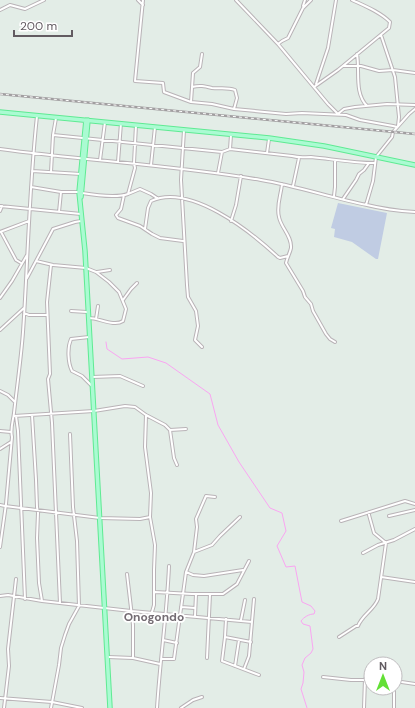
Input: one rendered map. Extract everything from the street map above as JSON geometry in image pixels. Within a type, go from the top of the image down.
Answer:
[{"type":"main road","points":[[0,112],[269,138],[324,146],[415,165]]},
{"type":"main road","points":[[87,120],[80,193],[80,214],[86,268],[110,708]]},
{"type":"street","points":[[0,10],[10,5],[24,9],[44,0]]},
{"type":"street","points":[[138,0],[143,5]]},
{"type":"street","points":[[143,0],[135,81],[163,83],[164,92],[191,102],[212,104],[234,109],[286,114],[338,114],[360,120],[398,127]]},
{"type":"street","points":[[236,0],[278,44],[338,114]]},
{"type":"street","points":[[278,44],[288,38],[303,8],[305,0]]},
{"type":"street","points":[[303,8],[311,0]]},
{"type":"street","points":[[314,87],[327,54],[336,0]]},
{"type":"street","points":[[314,87],[343,66],[389,28],[390,22],[352,0]]},
{"type":"street","points":[[381,35],[393,70],[398,104],[398,127]]},
{"type":"street","points":[[191,102],[193,73],[200,67],[202,54]]},
{"type":"street","points":[[357,54],[359,61],[359,91],[363,102],[367,106]]},
{"type":"street","points":[[343,66],[358,66],[379,71],[393,70],[415,73]]},
{"type":"street","points":[[192,87],[203,86],[235,90],[237,98],[234,109]]},
{"type":"street","points":[[338,114],[344,109],[367,106],[398,104],[415,105]]},
{"type":"street","points":[[366,205],[373,181],[376,157],[392,137],[393,132],[415,109]]},
{"type":"street","points":[[25,599],[18,431],[15,416],[15,402],[27,279],[29,209],[37,115]]},
{"type":"street","points":[[51,172],[53,136],[56,117]]},
{"type":"street","points":[[100,160],[105,122]]},
{"type":"street","points":[[118,162],[121,123]]},
{"type":"street","points":[[128,194],[136,168],[134,163],[136,125]]},
{"type":"street","points":[[152,165],[155,127]]},
{"type":"street","points":[[184,130],[181,168],[183,241],[188,297],[196,311],[198,326],[195,340],[202,347]]},
{"type":"street","points":[[230,149],[232,134]]},
{"type":"street","points":[[53,136],[135,142],[222,152],[230,149],[299,158],[309,157],[375,163]]},
{"type":"street","points":[[267,154],[269,138]]},
{"type":"street","points":[[0,149],[181,168],[241,176],[334,196],[366,205],[415,212]]},
{"type":"street","points":[[218,173],[222,152]]},
{"type":"street","points":[[293,187],[299,158]]},
{"type":"street","points":[[334,196],[335,160]]},
{"type":"street","points":[[343,199],[359,174],[369,163]]},
{"type":"street","points":[[32,171],[82,175]]},
{"type":"street","points":[[231,221],[236,205],[241,176]]},
{"type":"street","points":[[282,184],[278,204],[278,217],[290,239],[291,248],[286,263],[305,297],[311,304],[313,311],[326,334],[331,341],[335,342]]},
{"type":"street","points":[[31,187],[61,192],[102,195],[124,195],[140,189],[157,198]]},
{"type":"street","points":[[59,212],[61,192]]},
{"type":"street","points":[[124,195],[121,209],[117,213],[116,217],[145,229],[160,238],[183,241]]},
{"type":"street","points":[[145,229],[151,201],[162,197],[181,198],[199,202],[246,230],[278,257],[288,256]]},
{"type":"street","points":[[0,211],[1,206],[80,214]]},
{"type":"street","points":[[21,263],[16,260],[0,232],[29,221]]},
{"type":"street","points":[[27,279],[53,229],[81,221]]},
{"type":"street","points":[[0,298],[28,254]]},
{"type":"street","points":[[36,261],[53,266],[86,268],[96,272],[119,292],[126,311],[123,321],[117,324],[88,318]]},
{"type":"street","points":[[53,266],[48,295],[47,314],[50,374],[48,379],[60,603]]},
{"type":"street","points":[[96,272],[110,270]]},
{"type":"street","points":[[123,300],[130,289],[137,283]]},
{"type":"street","points":[[96,319],[98,306]]},
{"type":"street","points":[[0,330],[24,308]]},
{"type":"street","points":[[71,310],[88,312]]},
{"type":"street","points":[[24,313],[31,316],[47,314]]},
{"type":"street","points":[[89,337],[71,339],[69,344],[70,362],[72,371],[92,386]]},
{"type":"street","points":[[92,377],[120,376],[143,386]]},
{"type":"street","points":[[0,391],[15,402]]},
{"type":"street","points":[[15,416],[94,411],[132,406],[140,409],[146,415],[159,421],[170,430],[174,458],[177,465]]},
{"type":"street","points":[[32,415],[39,583],[42,602]]},
{"type":"street","points":[[146,415],[145,447],[151,493],[150,517],[155,545],[155,592],[152,612]]},
{"type":"street","points":[[0,547],[4,506],[6,504],[11,432],[15,416]]},
{"type":"street","points":[[170,430],[186,429]]},
{"type":"street","points":[[0,431],[11,432]]},
{"type":"street","points":[[51,708],[63,642],[69,624],[79,606],[77,541],[74,515],[70,434]]},
{"type":"street","points":[[0,449],[11,442]]},
{"type":"street","points":[[161,659],[174,660],[186,572],[194,552],[197,527],[196,518],[206,496],[215,497]]},
{"type":"street","points":[[341,521],[405,501],[410,501],[415,504]]},
{"type":"street","points":[[0,505],[100,518],[140,519],[150,517]]},
{"type":"street","points":[[389,516],[415,510]]},
{"type":"street","points":[[369,512],[368,515],[374,533],[386,543]]},
{"type":"street","points":[[194,552],[212,544],[240,517]]},
{"type":"street","points":[[363,553],[415,529]]},
{"type":"street","points":[[339,637],[358,626],[360,621],[374,606],[378,599],[386,543]]},
{"type":"street","points":[[155,592],[222,594],[238,584],[249,561]]},
{"type":"street","points":[[157,708],[169,566]]},
{"type":"street","points":[[186,572],[193,575],[204,576],[244,570]]},
{"type":"street","points":[[127,574],[134,646],[133,658]]},
{"type":"street","points":[[381,577],[415,582]]},
{"type":"street","points":[[4,708],[16,579]]},
{"type":"street","points":[[195,616],[196,594]]},
{"type":"street","points":[[207,658],[210,594]]},
{"type":"street","points":[[0,596],[8,595],[42,602],[79,606],[105,607],[131,611],[252,622]]},
{"type":"street","points":[[244,669],[249,656],[254,599]]},
{"type":"street","points":[[241,620],[245,600]]},
{"type":"street","points":[[181,607],[195,608]]},
{"type":"street","points":[[226,619],[222,661],[259,675]]},
{"type":"street","points":[[225,637],[250,642]]},
{"type":"street","points":[[163,640],[177,643]]},
{"type":"street","points":[[234,666],[239,640]]},
{"type":"street","points":[[108,656],[133,658],[160,664]]},
{"type":"street","points":[[323,677],[351,680],[363,679]]},
{"type":"street","points":[[403,682],[415,684]]},
{"type":"street","points":[[364,696],[364,708]]},
{"type":"street","points":[[394,696],[394,708]]},
{"type":"street","points":[[181,708],[192,700],[202,697]]},
{"type":"street","points":[[0,698],[52,702],[82,708]]},
{"type":"shaded area","points":[[338,203],[387,213],[378,259],[352,242],[334,237],[335,229],[331,228]]},
{"type":"waterway","points":[[106,342],[107,349],[122,359],[148,357],[166,363],[210,394],[218,425],[239,462],[270,508],[282,513],[286,531],[277,546],[286,567],[295,566],[302,602],[311,606],[315,611],[314,614],[307,616],[301,621],[303,624],[310,626],[313,649],[305,658],[302,665],[304,672],[301,689],[307,708]]},
{"type":"railway","points":[[0,94],[415,134]]},
{"type":"district","name":"Onogondo","points":[[154,617]]}]
